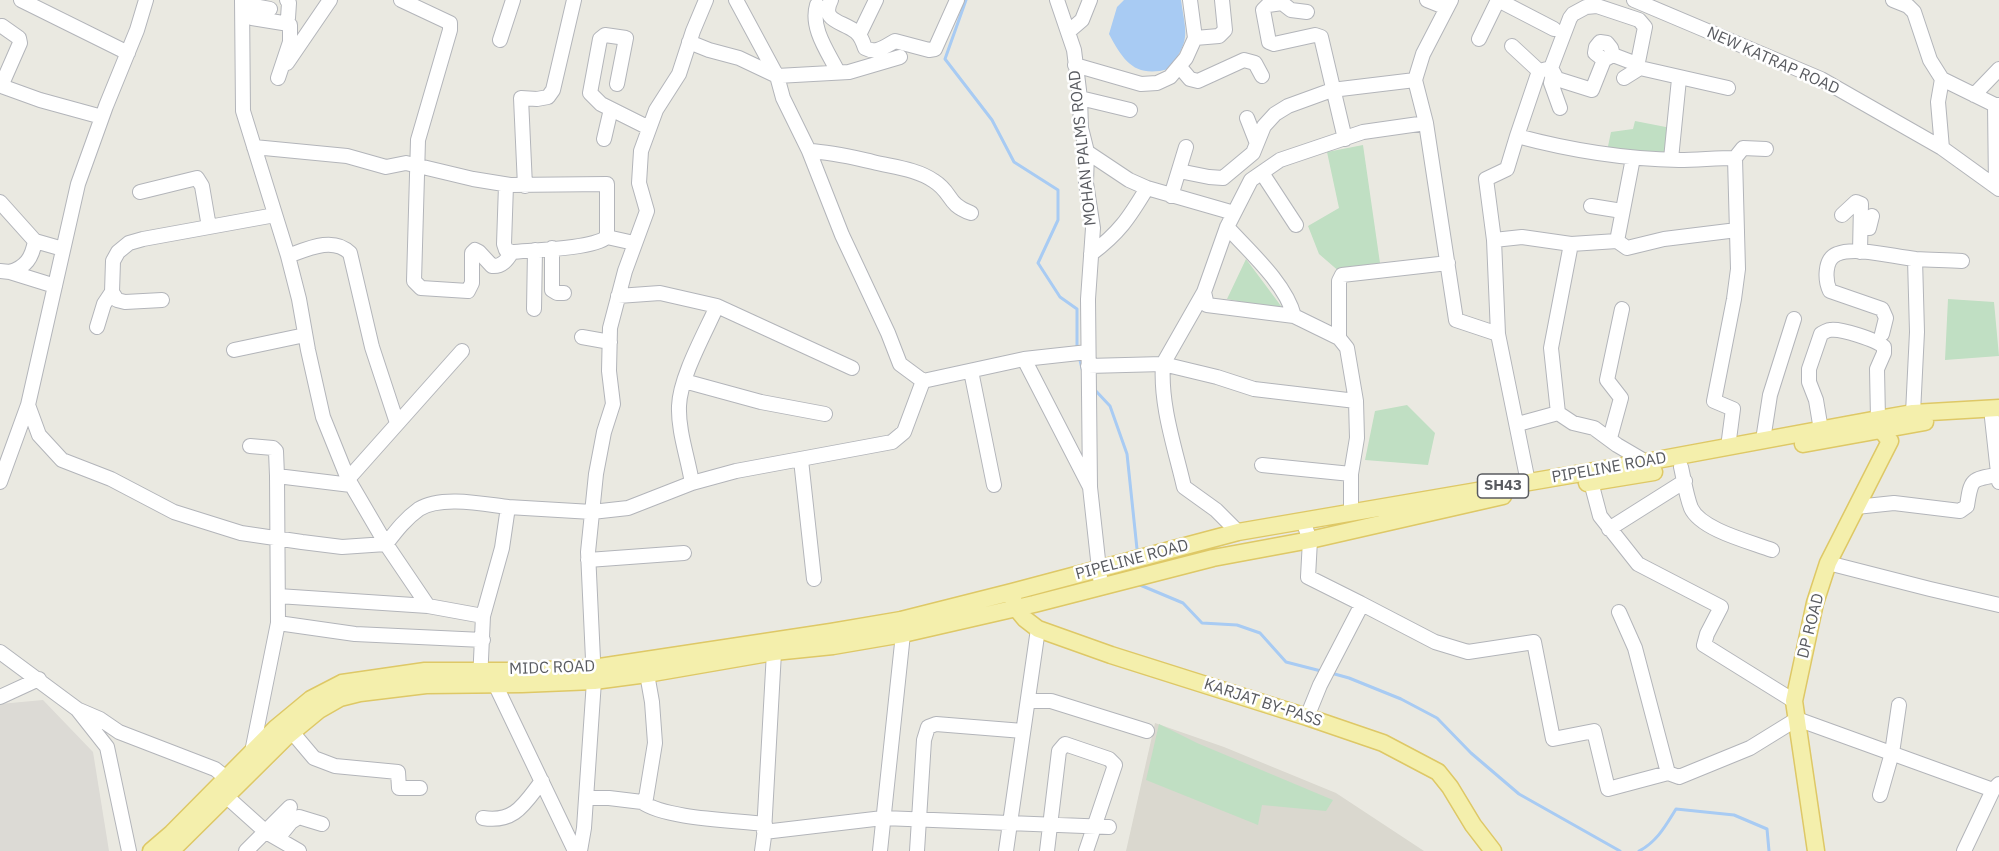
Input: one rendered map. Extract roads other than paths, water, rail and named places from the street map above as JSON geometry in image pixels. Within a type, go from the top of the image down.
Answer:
[{"type":"main road","name":"PIPELINE ROAD","points":[[1013,600],[1099,568],[1238,532],[1821,430],[1888,429],[1913,413],[1997,415]]},
{"type":"main road","name":"DP ROAD","points":[[1816,851],[1794,701],[1815,603],[1828,562],[1856,507],[1888,429],[1913,413]]},
{"type":"main road","name":"PIPELINE ROAD","points":[[1013,600],[1102,586],[1240,551],[1310,540],[1525,491],[1591,482],[1683,474],[1922,422],[1997,415]]},
{"type":"main road","name":"MIDC ROAD","points":[[594,674],[1013,600]]},
{"type":"main road","name":"MIDC ROAD","points":[[151,851],[178,844],[231,787],[292,732],[319,710],[340,698],[360,693],[485,679],[647,674],[774,652],[833,646],[903,634],[1013,600]]},
{"type":"main road","name":"KARJAT BY-PASS","points":[[1013,600],[1025,620],[1038,629],[1383,743],[1438,772],[1492,851]]},
{"type":"main road","name":"MIDC ROAD","points":[[231,787],[252,752],[276,728],[311,699],[342,683],[425,671],[485,679]]},
{"type":"street","points":[[21,0],[128,53]]},
{"type":"street","points":[[0,482],[28,405],[78,184],[146,0]]},
{"type":"street","points":[[276,14],[287,0]]},
{"type":"street","points":[[276,14],[289,24],[291,35],[278,78],[330,0]]},
{"type":"street","points":[[400,0],[428,6],[450,22],[450,30],[418,140],[414,281],[421,288],[468,291],[472,282],[472,253],[475,250],[492,266],[502,264],[512,252]]},
{"type":"street","points":[[500,39],[513,0]]},
{"type":"street","points":[[525,186],[521,98],[548,97],[553,90],[574,0]]},
{"type":"street","points":[[578,851],[586,798],[594,674],[588,560],[596,474],[604,432],[613,404],[609,370],[610,328],[634,243],[647,211],[639,183],[641,151],[656,110],[679,74],[706,0]]},
{"type":"street","points":[[736,0],[777,76],[794,124],[809,151],[842,235],[880,315],[900,364],[923,381],[1024,359],[1083,359],[1163,364],[1254,389],[1356,401]]},
{"type":"street","points":[[831,0],[827,10],[828,14],[855,30],[865,48],[872,51],[882,49],[895,41],[929,50],[935,49],[957,0]]},
{"type":"street","points":[[859,35],[876,0]]},
{"type":"street","name":"MOHAN PALMS ROAD","points":[[1057,0],[1074,50],[1081,128],[1087,152],[1086,183],[1093,228],[1083,359]]},
{"type":"street","points":[[1068,32],[1082,20],[1090,0]]},
{"type":"street","points":[[1075,65],[1141,84],[1157,83],[1170,77],[1186,58],[1195,38],[1190,0]]},
{"type":"street","points":[[1195,38],[1219,36],[1226,30],[1222,0]]},
{"type":"street","points":[[1427,0],[1449,4],[1423,54],[1415,80],[1426,123],[1456,320],[1498,334]]},
{"type":"street","points":[[1479,39],[1498,0],[1554,29]]},
{"type":"street","name":"NEW KATRAP ROAD","points":[[1634,0],[1821,79],[1942,148],[1998,188]]},
{"type":"street","points":[[1893,0],[1910,3],[1930,60],[1942,79],[1997,105],[1998,188]]},
{"type":"street","points":[[1308,12],[1291,10],[1282,3],[1265,8],[1263,10],[1269,42],[1274,44],[1318,34],[1321,37],[1345,139]]},
{"type":"street","points":[[817,5],[815,22],[838,72]]},
{"type":"street","points":[[1512,46],[1547,71],[1557,79],[1592,90],[1608,57],[1638,62],[1646,27],[1639,20],[1597,6],[1586,7],[1573,14],[1570,18],[1547,71],[1517,136],[1507,169],[1486,179],[1494,240],[1498,334],[1528,482]]},
{"type":"street","points":[[315,22],[246,9],[243,111],[288,256],[323,417],[349,482],[386,544],[428,606]]},
{"type":"street","points":[[2,26],[19,38],[20,43],[2,84],[4,87],[40,100],[102,117]]},
{"type":"street","points":[[617,84],[626,38],[605,35],[600,39],[590,93],[597,101],[649,128]]},
{"type":"street","points":[[689,42],[739,58],[777,76],[849,72],[900,57]]},
{"type":"street","points":[[1179,66],[1190,79],[1198,81],[1244,60],[1255,63],[1262,76]]},
{"type":"street","points":[[1624,78],[1640,68],[1679,79],[1728,88]]},
{"type":"street","points":[[1974,95],[1999,69]]},
{"type":"street","points":[[1547,71],[1560,108]]},
{"type":"street","points":[[1671,159],[1679,79]]},
{"type":"street","points":[[1942,79],[1938,102],[1942,148]]},
{"type":"street","points":[[1179,171],[1223,178],[1252,153],[1264,126],[1275,114],[1288,106],[1332,90],[1415,80]]},
{"type":"street","points":[[1080,98],[1130,110]]},
{"type":"street","points":[[604,139],[611,109]]},
{"type":"street","points":[[1247,118],[1256,141]]},
{"type":"street","points":[[1238,532],[1216,510],[1184,488],[1168,420],[1162,377],[1163,364],[1204,292],[1227,227],[1251,180],[1280,160],[1363,132],[1426,123]]},
{"type":"street","points":[[1517,136],[1633,158],[1735,158]]},
{"type":"street","points":[[254,147],[347,156],[386,167],[406,163],[506,185],[607,184],[607,237]]},
{"type":"street","points":[[1171,196],[1186,147]]},
{"type":"street","points":[[1728,447],[1732,409],[1714,401],[1738,269],[1735,158],[1743,148],[1766,149]]},
{"type":"street","points":[[809,151],[844,154],[914,172],[934,181],[946,191],[952,203],[959,209],[971,213]]},
{"type":"street","points":[[1087,152],[1129,180],[1147,188],[1234,213]]},
{"type":"street","points":[[1617,241],[1633,158]]},
{"type":"street","points":[[1262,173],[1296,225]]},
{"type":"street","points":[[140,192],[197,178],[202,186],[209,227]]},
{"type":"street","points":[[506,185],[504,244],[506,250],[512,252],[584,245],[602,241],[607,237]]},
{"type":"street","points":[[1091,254],[1118,231],[1129,218],[1147,188]]},
{"type":"street","points":[[0,202],[35,241],[63,249]]},
{"type":"street","points":[[1842,215],[1856,202],[1861,204],[1860,252]]},
{"type":"street","points":[[1591,206],[1622,211]]},
{"type":"street","points":[[97,327],[104,304],[112,292],[113,261],[118,252],[129,243],[275,214]]},
{"type":"street","points":[[1861,228],[1869,228],[1872,216]]},
{"type":"street","points":[[1227,227],[1264,268],[1291,303],[1294,316]]},
{"type":"street","points":[[1494,240],[1522,237],[1571,244],[1617,241],[1627,248],[1664,239],[1737,230]]},
{"type":"street","points":[[607,237],[634,243]]},
{"type":"street","points":[[5,272],[26,264],[35,241]]},
{"type":"street","points":[[288,256],[330,244],[345,248],[350,253],[372,347],[397,423]]},
{"type":"street","points":[[1558,413],[1551,348],[1571,244]]},
{"type":"street","points":[[552,248],[552,290],[564,293]]},
{"type":"street","points":[[534,309],[535,250]]},
{"type":"street","points":[[1882,334],[1886,318],[1882,309],[1834,294],[1828,288],[1827,267],[1832,257],[1838,253],[1860,252],[1915,259],[1962,261]]},
{"type":"street","points":[[1913,413],[1917,332],[1915,259]]},
{"type":"street","points":[[1339,338],[1339,280],[1342,275],[1448,263]]},
{"type":"street","points":[[5,272],[55,286]]},
{"type":"street","points":[[112,292],[117,300],[125,302],[162,300]]},
{"type":"street","points":[[1204,292],[1207,305],[1294,316],[1339,338],[1347,348],[1356,401],[1356,438],[1350,474],[1352,512]]},
{"type":"street","points":[[618,296],[660,293],[717,306],[852,368]]},
{"type":"street","points":[[692,483],[679,408],[684,381],[717,306]]},
{"type":"street","points":[[1610,438],[1621,402],[1619,395],[1607,380],[1623,309]]},
{"type":"street","points":[[1763,440],[1770,395],[1794,319]]},
{"type":"street","points":[[1821,430],[1816,400],[1809,382],[1809,369],[1821,334],[1829,330],[1840,330],[1877,342],[1884,347],[1884,353],[1877,369],[1888,429]]},
{"type":"street","points":[[234,350],[305,335]]},
{"type":"street","points":[[582,337],[610,342]]},
{"type":"street","points":[[349,482],[397,423],[462,351]]},
{"type":"street","points":[[1024,359],[1090,487]]},
{"type":"street","points":[[1083,359],[1090,423],[1090,487],[1102,586]]},
{"type":"street","points":[[971,371],[994,485]]},
{"type":"street","points":[[684,381],[761,402],[825,414]]},
{"type":"street","points":[[28,405],[39,435],[62,460],[111,479],[174,512],[242,533],[342,547],[386,544],[402,523],[421,508],[445,502],[476,502],[508,507],[592,512],[628,508],[692,483],[736,471],[892,442],[904,432],[923,381]]},
{"type":"street","points":[[1518,424],[1558,413],[1574,423],[1594,428],[1646,462]]},
{"type":"street","points":[[1997,415],[1999,482]]},
{"type":"street","points":[[250,446],[273,448],[276,451],[278,596],[278,624],[252,752]]},
{"type":"street","points":[[801,460],[814,579]]},
{"type":"street","points":[[1262,465],[1350,474]]},
{"type":"street","points":[[1609,529],[1683,474],[1692,508],[1698,518],[1712,527],[1772,550]]},
{"type":"street","points":[[1856,507],[1894,503],[1960,511],[1967,506],[1974,480],[1998,475]]},
{"type":"street","points":[[277,476],[349,482]]},
{"type":"street","points":[[1591,482],[1596,505],[1609,529],[1638,564],[1721,607],[1704,639],[1704,645],[1794,701]]},
{"type":"street","points":[[508,507],[502,548],[483,616],[485,679],[578,851]]},
{"type":"street","points":[[1303,521],[1310,540],[1308,577],[1435,642],[1468,652],[1534,642],[1553,739],[1594,731],[1608,789],[1668,773],[1679,777],[1750,748],[1797,719],[1996,787],[1964,851]]},
{"type":"street","points":[[588,560],[684,553]]},
{"type":"street","points":[[1828,562],[1930,590],[1999,605]]},
{"type":"street","points":[[278,596],[428,606],[483,616]]},
{"type":"street","points":[[1307,717],[1320,685],[1331,668],[1360,608],[1360,603]]},
{"type":"street","points":[[1619,612],[1635,648],[1668,773]]},
{"type":"street","points":[[278,624],[355,634],[483,640]]},
{"type":"street","points":[[1006,851],[1038,629]]},
{"type":"street","points":[[880,851],[903,634]]},
{"type":"street","points":[[0,652],[77,709],[107,747],[129,851]]},
{"type":"street","points":[[762,851],[774,652]]},
{"type":"street","points":[[642,802],[648,792],[655,743],[647,674]]},
{"type":"street","points":[[0,697],[39,679]]},
{"type":"street","points":[[1028,701],[1051,701],[1147,731]]},
{"type":"street","points":[[1880,795],[1892,753],[1899,705]]},
{"type":"street","points":[[77,709],[100,719],[119,732],[197,760],[215,769],[272,835],[297,850]]},
{"type":"street","points":[[917,851],[924,740],[928,727],[936,724],[1023,731]]},
{"type":"street","points":[[292,732],[315,758],[335,766],[398,772],[399,788],[420,788]]},
{"type":"street","points":[[1047,851],[1059,751],[1065,744],[1109,759],[1114,765],[1086,851]]},
{"type":"street","points":[[483,818],[500,820],[511,815],[521,808],[542,781]]},
{"type":"street","points":[[586,798],[642,802],[669,813],[765,827]]},
{"type":"street","points":[[272,835],[290,807]]},
{"type":"street","points":[[246,851],[299,817],[322,824]]},
{"type":"street","points":[[765,827],[765,832],[883,818],[1109,827]]},
{"type":"water","points":[[1124,0],[1181,0],[1185,29],[1184,43],[1169,69],[1147,71],[1139,69],[1120,53],[1109,34],[1117,7]]},
{"type":"waterway","points":[[966,0],[945,59],[992,120],[1014,162],[1058,190],[1058,220],[1038,263],[1060,297],[1077,309],[1077,349]]},
{"type":"waterway","points":[[1079,356],[1083,373]]},
{"type":"waterway","points":[[1095,390],[1110,406],[1127,454],[1137,549]]},
{"type":"waterway","points":[[1140,585],[1183,603],[1202,623],[1237,625],[1260,633],[1286,662],[1321,671]]},
{"type":"waterway","points":[[1331,673],[1401,699],[1437,718],[1471,753],[1519,794],[1620,851]]},
{"type":"waterway","points":[[1639,851],[1656,838],[1676,809],[1734,815],[1767,829],[1769,851]]}]
